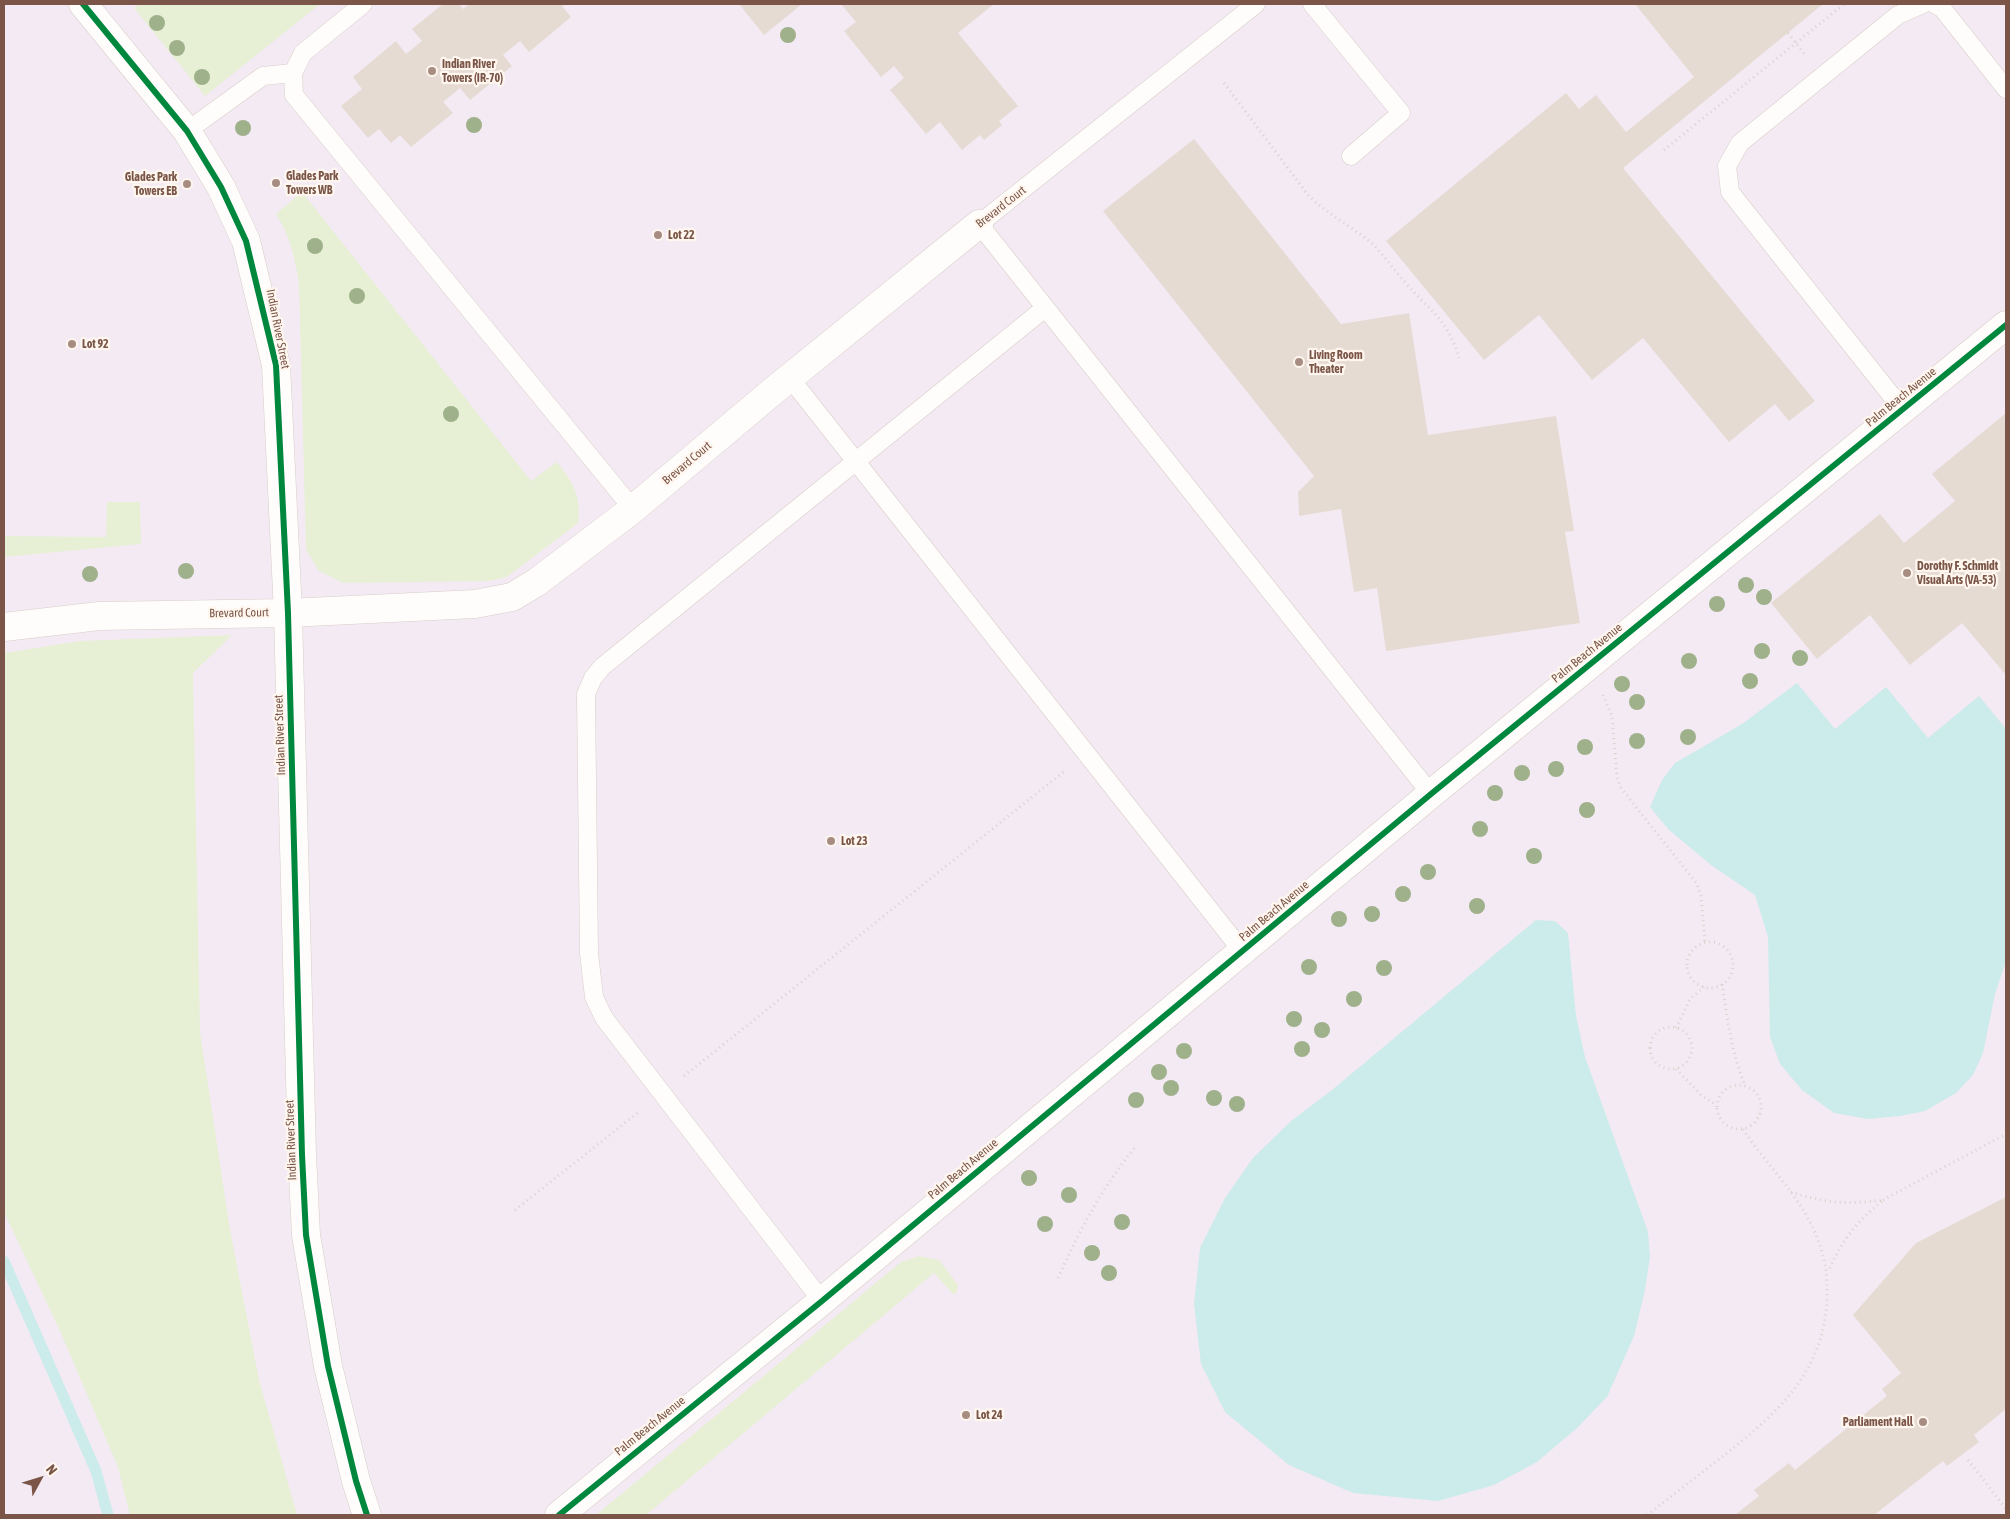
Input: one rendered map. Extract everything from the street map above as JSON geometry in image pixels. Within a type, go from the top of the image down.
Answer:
[{"type":"street","name":"Indian River Street","points":[[83,4],[187,131],[221,186],[246,241],[276,365],[288,612],[302,1155],[306,1236],[328,1366],[356,1481],[367,1515]]},
{"type":"street","name":"Brevard Court","points":[[4,627],[99,616],[288,612],[475,604],[512,597],[537,582],[633,509],[979,224]]},
{"type":"street","name":"Palm Beach Avenue","points":[[559,1515],[822,1301],[1432,794],[2006,325]]},
{"type":"lane","points":[[363,4],[303,53],[293,73],[294,94],[633,509]]},
{"type":"lane","name":"Brevard Court","points":[[979,224],[1256,4]]},
{"type":"lane","points":[[1312,4],[1402,113],[1351,156]]},
{"type":"lane","points":[[1903,410],[1730,192],[1727,166],[1740,143],[1898,15],[1923,4]]},
{"type":"lane","points":[[1934,4],[1942,8],[2006,89]]},
{"type":"lane","points":[[187,131],[263,76],[293,73]]},
{"type":"lane","points":[[979,224],[1432,794]]},
{"type":"lane","points":[[822,1301],[604,1018],[594,997],[590,980],[586,694],[593,678],[602,667],[1045,308]]},
{"type":"lane","points":[[790,378],[1243,952]]},
{"type":"path","points":[[1664,150],[1844,4]]},
{"type":"path","points":[[1224,83],[1308,195],[1321,208],[1368,240],[1383,254],[1405,283],[1445,324],[1453,337],[1459,358]]},
{"type":"path","points":[[1599,687],[1612,716],[1617,777],[1621,788],[1697,884],[1701,896],[1705,942]]},
{"type":"path","points":[[515,1210],[1087,753]]},
{"type":"path","points":[[1676,1028],[1690,999],[1704,987],[1722,984],[1732,972],[1732,956],[1721,944],[1705,942],[1693,950],[1688,964],[1692,978],[1704,987]]},
{"type":"path","points":[[1722,984],[1728,1031],[1736,1065],[1745,1085],[1757,1094],[1761,1108],[1756,1121],[1743,1129],[1736,1129],[1722,1121],[1717,1106],[1718,1098],[1729,1086],[1745,1085]]},
{"type":"path","points":[[1664,1028],[1676,1028],[1688,1036],[1692,1052],[1683,1065],[1676,1069],[1668,1069],[1655,1062],[1650,1048],[1651,1040],[1657,1032],[1664,1028]]},
{"type":"path","points":[[1676,1069],[1702,1096],[1717,1106]]},
{"type":"path","points":[[1743,1129],[1758,1152],[1790,1192],[1813,1228],[1828,1273]]},
{"type":"path","points":[[1647,1515],[1764,1424],[1789,1398],[1806,1372],[1817,1350],[1825,1327],[1828,1273],[1840,1244],[1858,1221],[1883,1200],[2006,1134]]},
{"type":"path","points":[[1058,1278],[1082,1226],[1112,1174],[1137,1145]]},
{"type":"path","points":[[1790,1192],[1819,1201],[1840,1204],[1883,1200]]},
{"type":"path","points":[[1968,1460],[2006,1509]]},
{"type":"shaded area","points":[[4,4],[2006,4],[2006,1515],[4,1515]]},
{"type":"green space","points":[[139,4],[320,4],[205,96],[134,8]]},
{"type":"green space","points":[[302,192],[531,481],[557,462],[572,483],[579,505],[578,523],[507,577],[489,581],[343,583],[319,571],[306,550],[299,284],[291,248],[276,214]]},
{"type":"green space","points":[[107,502],[140,502],[141,544],[4,557],[4,536],[106,537]]},
{"type":"green space","points":[[232,635],[193,673],[200,1032],[230,1230],[259,1380],[297,1515],[130,1515],[118,1467],[60,1331],[4,1212],[4,653],[81,641]]},
{"type":"green space","points":[[919,1256],[939,1260],[958,1285],[954,1295],[934,1273],[646,1515],[596,1515],[901,1262]]},
{"type":"water","points":[[1797,683],[1835,729],[1886,687],[1928,738],[1979,696],[2006,729],[2006,961],[1995,994],[1983,1053],[1973,1075],[1956,1093],[1925,1111],[1868,1119],[1834,1113],[1802,1090],[1780,1064],[1770,1037],[1768,937],[1755,895],[1711,865],[1668,829],[1650,807],[1662,780],[1675,763],[1742,724]]},
{"type":"water","points":[[1536,920],[1555,921],[1568,933],[1576,1016],[1585,1057],[1648,1232],[1650,1256],[1645,1290],[1634,1336],[1607,1397],[1577,1428],[1537,1462],[1494,1485],[1438,1501],[1353,1493],[1289,1465],[1225,1412],[1201,1364],[1194,1304],[1200,1248],[1225,1198],[1253,1158],[1291,1121],[1332,1090]]},
{"type":"building","name":"Indian River Towers (IR-70)","points":[[443,4],[459,4],[463,9],[469,4],[566,4],[562,6],[571,17],[529,52],[520,41],[503,55],[512,66],[470,100],[460,88],[443,102],[453,113],[411,147],[400,135],[391,143],[379,129],[368,138],[341,106],[362,89],[353,77],[396,41],[406,54],[422,41],[412,29]]},
{"type":"building","points":[[739,4],[802,4],[764,35]]},
{"type":"building","points":[[841,4],[994,4],[958,33],[1018,106],[999,121],[1002,125],[984,140],[980,135],[962,150],[940,122],[926,134],[890,90],[904,78],[894,66],[881,77],[844,31],[856,22]]},
{"type":"building","points":[[1635,4],[1823,4],[1623,168],[1815,401],[1789,421],[1775,404],[1729,442],[1643,338],[1592,380],[1539,315],[1484,360],[1386,241],[1566,93],[1579,109],[1596,95],[1626,132],[1694,77]]},
{"type":"building","points":[[1194,139],[1341,324],[1409,313],[1428,435],[1556,416],[1574,531],[1565,532],[1580,623],[1386,651],[1377,588],[1354,592],[1341,509],[1299,516],[1298,492],[1314,476],[1103,211]]},
{"type":"building","name":"Dorothy F. Schmidt Visual Arts (VA-53)","points":[[2006,413],[2006,675],[1962,623],[1910,665],[1870,615],[1817,659],[1771,603],[1880,514],[1904,543],[1955,501],[1932,474]]},
{"type":"building","points":[[2006,1197],[2006,1409],[1974,1435],[1979,1442],[1947,1466],[1943,1461],[1874,1515],[1735,1515],[1759,1496],[1754,1490],[1789,1463],[1795,1470],[1887,1396],[1882,1389],[1901,1373],[1853,1315],[1916,1243]]},
{"type":"waterway","points":[[4,1261],[96,1471],[108,1515]]},
{"type":"cycle path","points":[[83,4],[187,131],[221,187],[246,241],[276,365],[288,613],[302,1155],[306,1235],[328,1366],[356,1481],[367,1515]]},
{"type":"cycle path","points":[[559,1515],[822,1301],[1431,794],[2006,325]]},
{"type":"place","name":"Indian River Towers (IR-70)","points":[[432,71]]},
{"type":"place","name":"Glades Park Towers WB","points":[[276,183]]},
{"type":"place","name":"Glades Park Towers EB","points":[[187,184]]},
{"type":"place","name":"Lot 22","points":[[658,235]]},
{"type":"place","name":"Lot 92","points":[[72,344]]},
{"type":"place","name":"Living Room Theater","points":[[1299,362]]},
{"type":"place","name":"Dorothy F. Schmidt Visual Arts (VA-53)","points":[[1907,573]]},
{"type":"place","name":"Lot 23","points":[[831,841]]},
{"type":"place","name":"Lot 24","points":[[966,1415]]},
{"type":"place","name":"Parliament Hall","points":[[1923,1422]]}]
